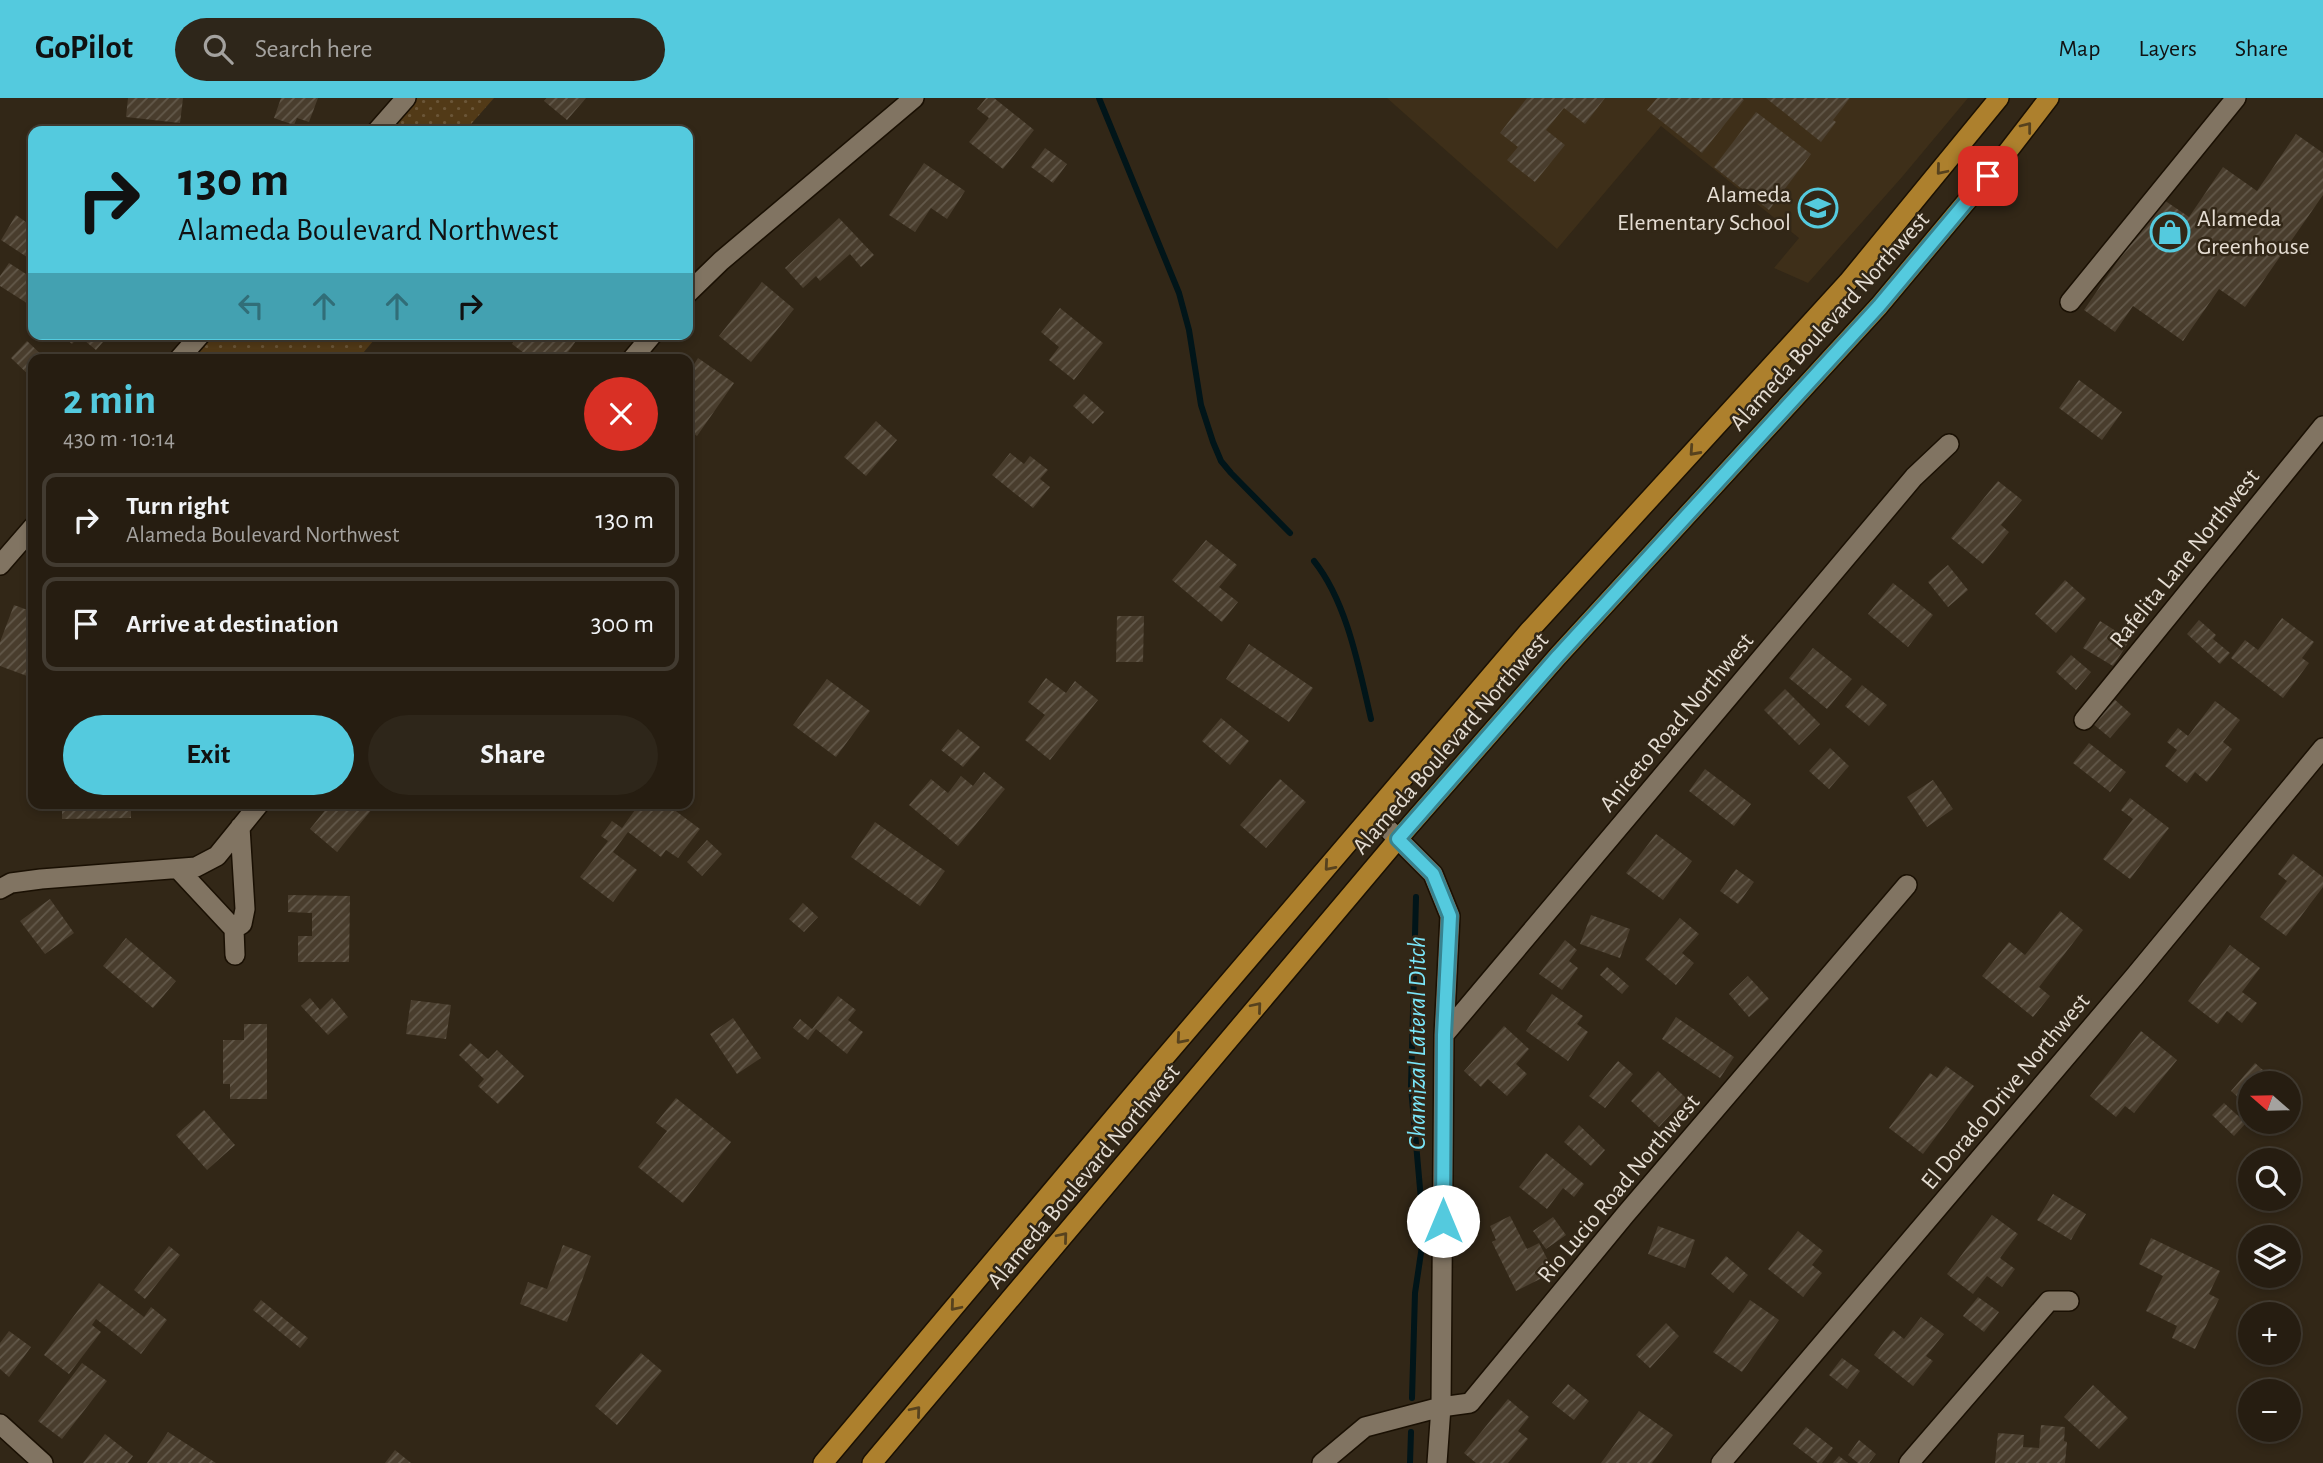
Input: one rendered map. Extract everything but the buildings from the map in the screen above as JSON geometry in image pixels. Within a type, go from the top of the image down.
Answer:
[{"type":"main road","name":"Alameda Boulevard Northwest","points":[[823,1463],[1138,1088],[1530,631],[1848,282],[2000,98]]},
{"type":"main road","name":"Alameda Boulevard Northwest","points":[[872,1463],[1398,839],[1558,656],[1879,306],[2002,159],[2049,98]]},
{"type":"street","points":[[381,126],[406,98]]},
{"type":"street","points":[[693,288],[914,98]]},
{"type":"street","points":[[2070,302],[2236,98]]},
{"type":"street","points":[[183,354],[196,340]]},
{"type":"street","points":[[636,354],[648,340]]},
{"type":"street","name":"Rafelita Lane Northwest","points":[[2084,720],[2323,426]]},
{"type":"street","name":"Aniceto Road Northwest","points":[[1444,1035],[1914,477],[1949,444]]},
{"type":"street","points":[[0,565],[28,533]]},
{"type":"street","name":"El Dorado Drive Northwest","points":[[1721,1463],[2134,977],[2323,748]]},
{"type":"street","points":[[0,889],[11,883],[41,879],[196,867],[217,856],[255,809]]},
{"type":"street","points":[[1374,815],[1433,874],[1450,916],[1444,1035],[1441,1408],[1437,1463]]},
{"type":"street","points":[[234,929],[242,924],[245,909],[240,827]]},
{"type":"street","points":[[179,870],[234,929],[235,956]]},
{"type":"street","name":"Rio Lucio Road Northwest","points":[[1324,1461],[1365,1427],[1470,1403],[1634,1205],[1907,885]]},
{"type":"street","points":[[1909,1463],[2049,1301],[2069,1301]]},
{"type":"street","points":[[0,1424],[41,1462]]},
{"type":"shaded area","points":[[412,98],[494,98],[469,126],[387,126]]},
{"type":"shaded area","name":"Alameda Elementary School","points":[[1387,98],[1968,98],[1808,283],[1774,268],[1799,238],[1661,126],[1557,249]]},
{"type":"shaded area","points":[[204,340],[374,340],[362,354],[192,354]]},
{"type":"waterway","name":"Chamizal Lateral Ditch","points":[[1099,98],[1179,293],[1189,330],[1201,405],[1221,461],[1290,533]]},
{"type":"waterway","name":"Chamizal Lateral Ditch","points":[[1314,561],[1325,577],[1343,616],[1371,719]]},
{"type":"waterway","name":"Chamizal Lateral Ditch","points":[[1412,1398],[1415,1293],[1422,1246],[1422,1211],[1411,1087],[1416,897]]},
{"type":"waterway","name":"Chamizal Lateral Ditch","points":[[1410,1463],[1411,1432]]},
{"type":"place","name":"Alameda Elementary School","points":[[1818,208]]},
{"type":"place","name":"Alameda Greenhouse","points":[[2170,232]]},
{"type":"route","points":[[1443,1221],[1444,1035],[1450,916],[1433,874],[1398,839],[1558,656],[1879,306],[1988,176]]}]
